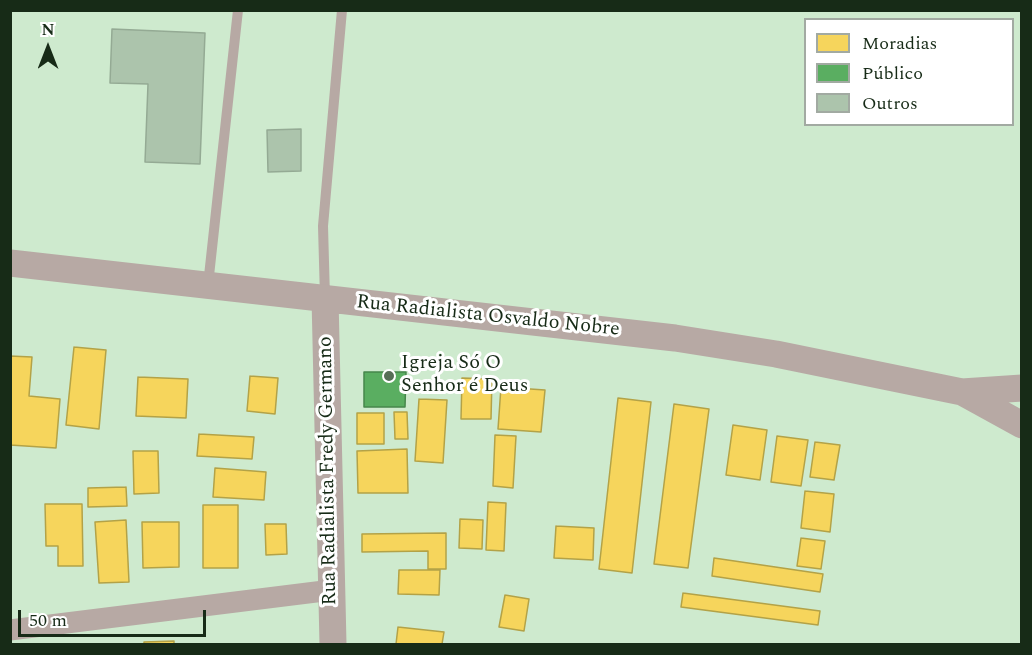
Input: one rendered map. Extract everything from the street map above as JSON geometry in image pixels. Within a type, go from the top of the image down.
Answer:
[{"type":"street","name":"Rua Radialista Osvaldo Nobre","points":[[10,263],[686,340],[776,354],[962,392],[1022,388]]},
{"type":"street","name":"Rua Radialista Fredy Germano","points":[[325,298],[333,645]]},
{"type":"street","name":"Rua Radialista Osvaldo Nobre","points":[[962,392],[1022,425]]},
{"type":"street","points":[[10,630],[332,590]]},
{"type":"lane","points":[[208,285],[238,10]]},
{"type":"lane","points":[[325,298],[323,226],[342,10]]},
{"type":"building: Moradias","points":[[74,347],[106,350],[99,429],[66,425]]},
{"type":"building: Moradias","points":[[10,356],[32,357],[29,396],[60,399],[56,448],[10,445]]},
{"type":"building: Moradias","points":[[250,376],[278,378],[275,414],[247,411]]},
{"type":"building: Moradias","points":[[138,377],[188,379],[186,418],[136,416]]},
{"type":"building: Moradias","points":[[462,378],[492,379],[491,419],[461,419]]},
{"type":"building: Moradias","points":[[501,387],[545,390],[541,432],[498,429]]},
{"type":"building: Moradias","points":[[618,398],[651,402],[632,573],[599,569]]},
{"type":"building: Moradias","points":[[419,399],[447,400],[443,463],[415,461]]},
{"type":"building: Moradias","points":[[674,404],[709,409],[688,568],[654,564]]},
{"type":"building: Moradias","points":[[394,412],[407,412],[408,439],[395,439]]},
{"type":"building: Moradias","points":[[357,413],[384,413],[384,444],[357,444]]},
{"type":"building: Moradias","points":[[733,425],[767,430],[760,480],[726,475]]},
{"type":"building: Moradias","points":[[199,434],[254,437],[252,459],[197,456]]},
{"type":"building: Moradias","points":[[495,435],[516,436],[513,488],[493,486]]},
{"type":"building: Moradias","points":[[777,436],[808,440],[801,486],[771,482]]},
{"type":"building: Moradias","points":[[815,442],[840,445],[834,480],[810,477]]},
{"type":"building: Moradias","points":[[407,449],[408,493],[358,493],[357,451]]},
{"type":"building: Moradias","points":[[133,451],[158,451],[159,493],[134,494]]},
{"type":"building: Moradias","points":[[215,468],[266,472],[264,500],[213,497]]},
{"type":"building: Moradias","points":[[126,487],[127,506],[88,507],[88,488]]},
{"type":"building: Moradias","points":[[805,491],[834,494],[830,532],[801,528]]},
{"type":"building: Moradias","points":[[488,502],[506,503],[504,551],[486,550]]},
{"type":"building: Moradias","points":[[45,504],[82,504],[83,566],[58,566],[58,546],[46,546]]},
{"type":"building: Moradias","points":[[203,505],[238,505],[238,568],[203,568]]},
{"type":"building: Moradias","points":[[460,519],[483,520],[482,549],[459,548]]},
{"type":"building: Moradias","points":[[126,520],[129,582],[99,583],[95,522]]},
{"type":"building: Moradias","points":[[142,522],[179,522],[179,567],[143,568]]},
{"type":"building: Moradias","points":[[265,524],[286,524],[287,554],[266,555]]},
{"type":"building: Moradias","points":[[556,526],[594,528],[593,560],[554,558]]},
{"type":"building: Moradias","points":[[446,533],[446,569],[428,569],[428,551],[362,552],[362,534]]},
{"type":"building: Moradias","points":[[801,538],[825,541],[821,569],[797,566]]},
{"type":"building: Moradias","points":[[714,558],[823,574],[820,592],[712,576]]},
{"type":"building: Moradias","points":[[399,570],[440,570],[439,595],[398,594]]},
{"type":"building: Moradias","points":[[683,593],[820,611],[818,625],[681,607]]},
{"type":"building: Moradias","points":[[505,595],[529,599],[524,631],[499,627]]},
{"type":"building: Moradias","points":[[398,627],[444,632],[442,644],[396,644]]},
{"type":"building: Moradias","points":[[174,641],[174,644],[144,644],[144,642]]},
{"type":"building: Público","points":[[364,372],[406,372],[405,407],[364,407]]},
{"type":"building: Outros","points":[[112,29],[205,33],[200,164],[145,162],[148,84],[110,83]]},
{"type":"building: Outros","points":[[301,129],[301,171],[268,172],[267,130]]},
{"type":"place","name":"Igreja Só O Senhor é Deus","points":[[389,376]]}]
